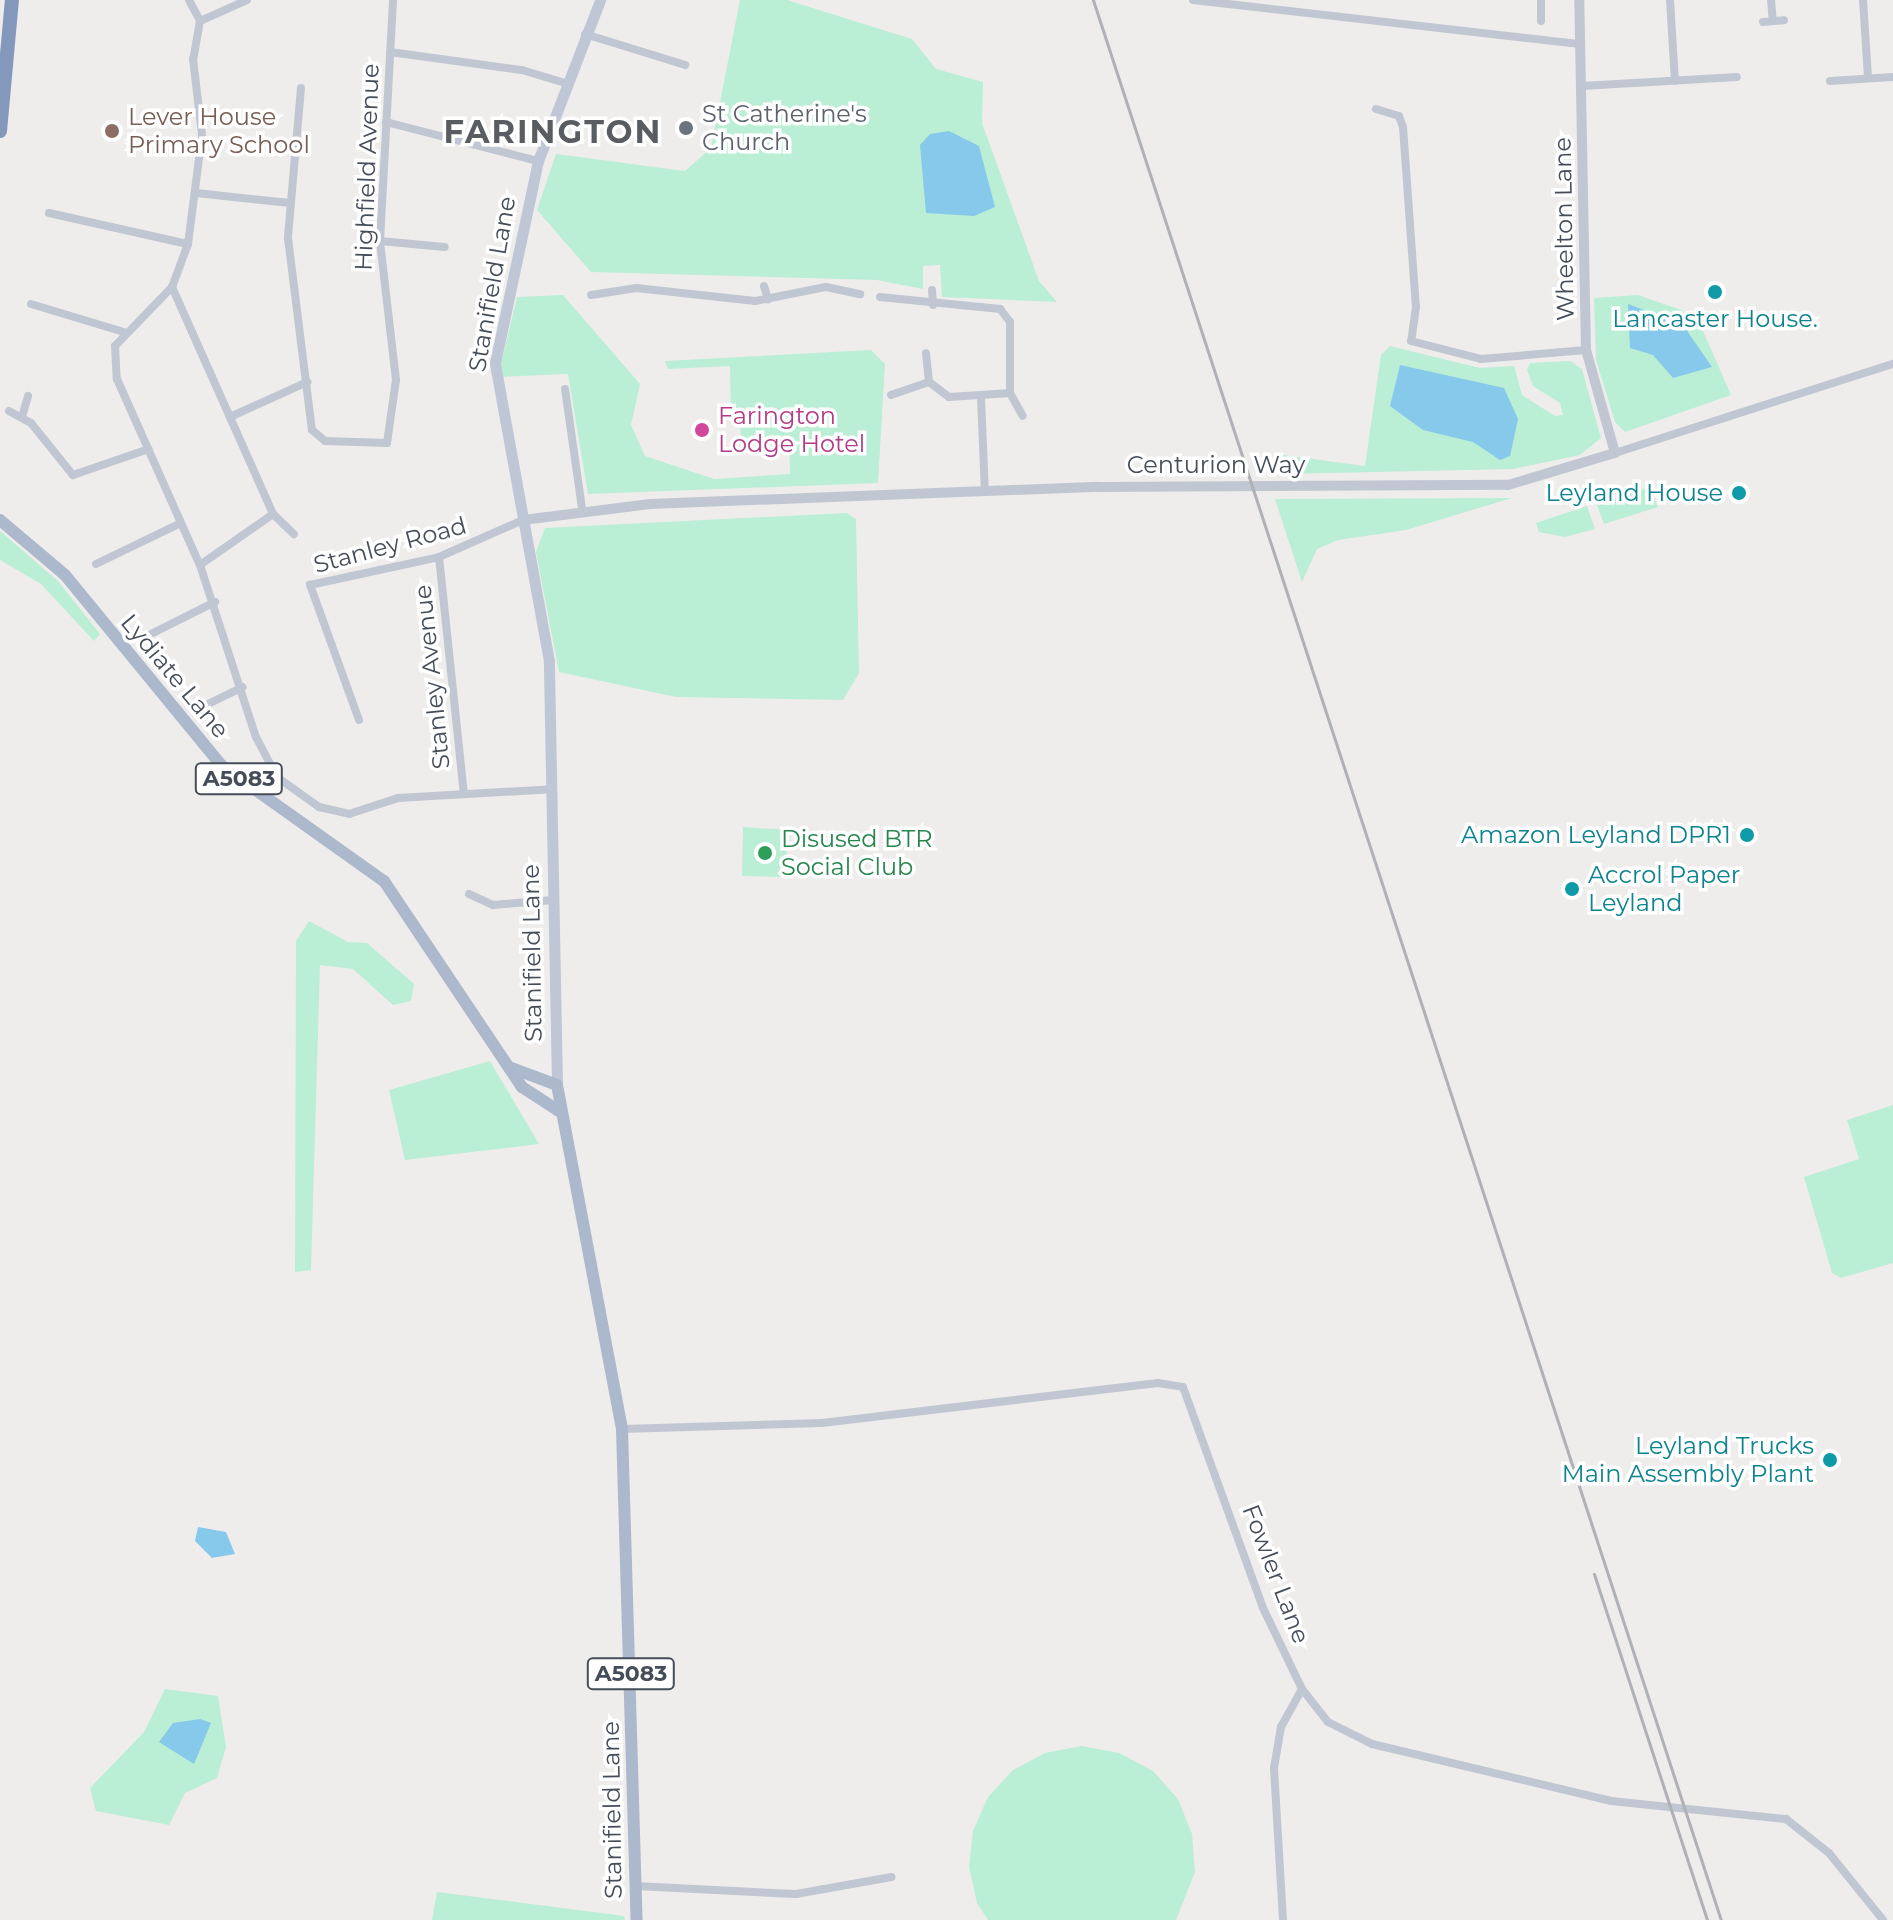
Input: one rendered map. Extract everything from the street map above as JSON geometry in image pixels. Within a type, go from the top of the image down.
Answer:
[{"type":"highway","points":[[0,131],[12,0]]},
{"type":"main road","name":"Stanifield Lane","points":[[597,1],[538,161],[495,363],[546,627],[559,1111],[622,1429],[637,1920]]},
{"type":"main road","name":"Lydiate Lane","points":[[0,520],[65,575],[222,766],[384,881],[530,1095],[559,1111]]},
{"type":"main road","points":[[509,1067],[557,1085]]},
{"type":"street","points":[[189,0],[200,21],[194,40],[202,135],[188,244],[172,287],[124,332],[112,361],[215,602],[256,737],[277,777],[319,807],[349,814],[398,798],[552,789]]},
{"type":"street","points":[[200,21],[247,0]]},
{"type":"street","name":"Highfield Avenue","points":[[307,382],[315,437],[387,443],[396,380],[380,241],[393,0]]},
{"type":"street","points":[[1193,0],[1581,44]]},
{"type":"street","points":[[1541,0],[1541,21]]},
{"type":"street","name":"Wheelton Lane","points":[[1579,0],[1586,350],[1615,453]]},
{"type":"street","points":[[1670,0],[1675,81]]},
{"type":"street","points":[[1771,0],[1773,21]]},
{"type":"street","points":[[1863,0],[1868,78]]},
{"type":"street","points":[[1763,22],[1784,20]]},
{"type":"street","points":[[585,34],[685,65]]},
{"type":"street","points":[[390,52],[522,70],[565,83]]},
{"type":"street","points":[[1582,86],[1737,77]]},
{"type":"street","points":[[1830,81],[1893,77]]},
{"type":"street","points":[[230,417],[307,382],[290,274],[290,203],[301,88]]},
{"type":"street","points":[[1376,109],[1392,111],[1403,127],[1416,307],[1411,341],[1481,359],[1586,350]]},
{"type":"street","points":[[386,122],[538,161]]},
{"type":"street","points":[[196,193],[290,203]]},
{"type":"street","points":[[49,213],[188,244]]},
{"type":"street","points":[[380,241],[445,247]]},
{"type":"street","points":[[764,286],[768,299]]},
{"type":"street","points":[[172,287],[273,514],[294,534]]},
{"type":"street","points":[[591,295],[636,288],[768,299],[826,287],[860,294]]},
{"type":"street","points":[[932,290],[933,305]]},
{"type":"street","points":[[880,297],[933,305],[985,305],[1006,314],[1010,393],[1023,416]]},
{"type":"street","points":[[31,304],[124,332]]},
{"type":"street","points":[[926,353],[929,382],[949,397],[981,398],[1010,393]]},
{"type":"street","name":"Centurion Way","points":[[523,520],[582,509],[985,492],[1229,485],[1508,485],[1893,364]]},
{"type":"street","points":[[891,395],[929,382]]},
{"type":"street","points":[[565,389],[582,509]]},
{"type":"street","points":[[22,417],[28,396]]},
{"type":"street","points":[[981,398],[985,492]]},
{"type":"street","points":[[9,411],[22,417],[73,475],[149,449]]},
{"type":"street","points":[[200,565],[273,514]]},
{"type":"street","name":"Stanley Road","points":[[359,720],[310,585],[439,557],[523,520]]},
{"type":"street","points":[[96,564],[181,523]]},
{"type":"street","name":"Stanley Avenue","points":[[439,557],[464,793]]},
{"type":"street","points":[[149,635],[215,602]]},
{"type":"street","points":[[204,706],[243,687]]},
{"type":"street","points":[[469,894],[493,905],[553,900]]},
{"type":"street","name":"Fowler Lane","points":[[622,1429],[822,1423],[1158,1383],[1183,1387],[1263,1608],[1302,1689],[1328,1722],[1372,1744],[1665,1809],[1786,1819],[1829,1853],[1883,1920]]},
{"type":"street","points":[[1283,1920],[1274,1768],[1281,1727],[1302,1689]]},
{"type":"street","points":[[636,1886],[796,1894],[891,1877]]},
{"type":"green space","points":[[740,0],[787,0],[912,39],[936,69],[983,82],[982,123],[1039,281],[1057,302],[942,297],[940,265],[923,266],[923,289],[877,280],[591,272],[537,210],[556,154],[685,171],[711,148]]},
{"type":"green space","points":[[563,295],[640,384],[631,425],[645,456],[714,479],[790,474],[789,438],[741,440],[740,420],[731,414],[730,366],[668,369],[665,361],[871,350],[885,364],[878,483],[588,494],[568,374],[498,377],[517,297]]},
{"type":"green space","points":[[1638,295],[1681,310],[1703,331],[1731,395],[1625,432],[1615,422],[1596,360],[1594,298]]},
{"type":"green space","points":[[1390,346],[1480,368],[1514,366],[1522,395],[1555,416],[1563,415],[1560,403],[1533,386],[1527,370],[1530,363],[1570,361],[1582,369],[1601,438],[1580,455],[1513,469],[1283,474],[1276,454],[1365,466],[1381,355]]},
{"type":"green space","points":[[1649,487],[1658,507],[1604,524],[1597,505]]},
{"type":"green space","points":[[1512,498],[1406,530],[1338,540],[1317,549],[1302,582],[1275,499]]},
{"type":"green space","points":[[1587,506],[1595,529],[1565,537],[1539,532],[1536,523]]},
{"type":"green space","points":[[847,513],[856,519],[859,673],[843,700],[676,697],[559,672],[536,552],[545,528]]},
{"type":"green space","points":[[0,531],[58,581],[100,634],[94,641],[41,584],[0,560]]},
{"type":"green space","name":"Disused BTR Social Club","points":[[743,827],[788,830],[785,877],[742,876]]},
{"type":"green space","points":[[309,921],[348,942],[367,943],[414,984],[411,1001],[393,1005],[353,969],[320,965],[311,1270],[295,1272],[296,941]]},
{"type":"green space","points":[[490,1061],[539,1144],[405,1160],[389,1090]]},
{"type":"green space","points":[[1893,1105],[1893,1263],[1841,1278],[1832,1273],[1804,1177],[1859,1159],[1847,1120]]},
{"type":"green space","points":[[165,1689],[218,1696],[226,1747],[217,1778],[185,1793],[169,1825],[96,1811],[90,1788],[144,1732]]},
{"type":"green space","points":[[1082,1746],[1119,1753],[1153,1771],[1178,1799],[1192,1834],[1195,1872],[1176,1920],[988,1920],[977,1903],[969,1867],[973,1831],[988,1797],[1013,1770],[1045,1753]]},
{"type":"green space","points":[[437,1892],[624,1916],[625,1920],[432,1920]]},
{"type":"water","points":[[949,131],[979,146],[995,207],[974,216],[926,213],[920,145],[930,134]]},
{"type":"water","points":[[1628,304],[1683,325],[1712,367],[1673,378],[1653,355],[1630,348]]},
{"type":"water","points":[[1400,365],[1504,388],[1518,419],[1510,456],[1500,460],[1473,442],[1423,430],[1390,406]]},
{"type":"water","points":[[198,1527],[226,1532],[235,1554],[212,1558],[195,1541]]},
{"type":"water","points":[[200,1719],[211,1723],[194,1764],[159,1742],[173,1723]]},
{"type":"railway","points":[[1093,0],[1721,1920]]},
{"type":"railway","points":[[1594,1574],[1707,1920]]},
{"type":"place","name":"St Catherine's Church","points":[[686,128]]},
{"type":"place","name":"Lever House Primary School","points":[[112,131]]},
{"type":"place","name":"Lancaster House.","points":[[1715,292]]},
{"type":"place","name":"Farington Lodge Hotel","points":[[702,430]]},
{"type":"place","name":"Leyland House","points":[[1739,493]]},
{"type":"place","name":"Amazon Leyland DPR1","points":[[1747,835]]},
{"type":"place","name":"Disused BTR Social Club","points":[[765,853]]},
{"type":"place","name":"Accrol Paper Leyland","points":[[1572,889]]},
{"type":"place","name":"Leyland Trucks Main Assembly Plant","points":[[1830,1460]]},
{"type":"district","name":"FARINGTON","points":[[553,132]]}]
